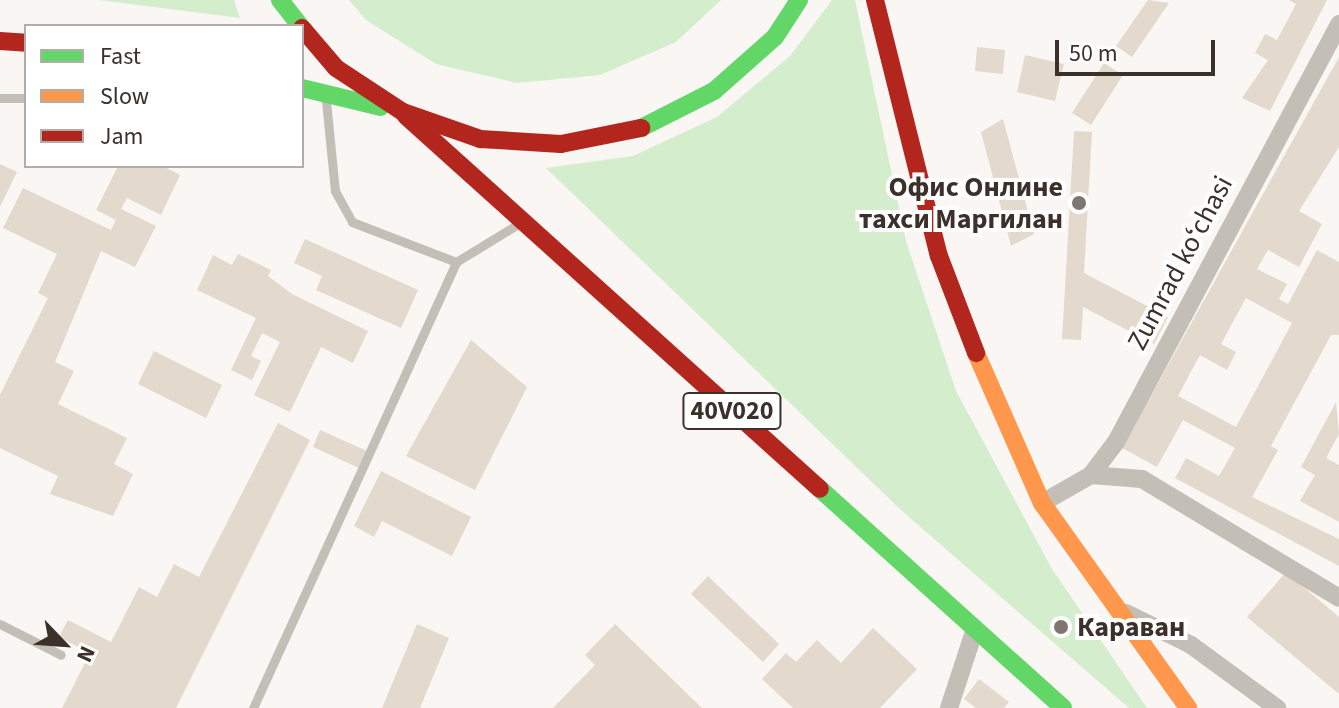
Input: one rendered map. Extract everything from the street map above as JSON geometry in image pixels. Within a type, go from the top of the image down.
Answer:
[{"type":"main road","points":[[280,0],[299,24]]},
{"type":"main road","points":[[304,88],[403,112],[480,139],[561,144],[641,128],[714,91],[775,37],[799,0]]},
{"type":"main road","points":[[875,0],[939,256],[1042,503],[1126,613],[1188,708]]},
{"type":"main road","points":[[304,31],[336,68],[403,112]]},
{"type":"main road","points":[[0,41],[24,43]]},
{"type":"main road","name":"40V020","points":[[403,112],[1063,708]]},
{"type":"street","name":"Zumrad koʻchasi","points":[[1042,503],[1091,475],[1116,442],[1339,24]]},
{"type":"street","points":[[1091,475],[1142,479],[1339,598]]},
{"type":"street","points":[[1126,613],[1191,645],[1277,708]]},
{"type":"street","points":[[949,708],[975,629]]},
{"type":"lane","points":[[326,94],[335,191],[352,222],[456,262]]},
{"type":"lane","points":[[0,98],[24,98]]},
{"type":"lane","points":[[253,708],[456,262],[523,221]]},
{"type":"lane","points":[[0,624],[61,655]]},
{"type":"green space","points":[[99,0],[234,0],[240,18]]},
{"type":"green space","points":[[349,0],[721,0],[676,42],[600,75],[517,83],[436,64],[366,20]]},
{"type":"green space","points":[[832,0],[855,0],[906,241],[956,391],[1052,569],[1147,708],[1129,708],[902,511],[546,168],[633,156],[717,117],[790,56]]},
{"type":"building","points":[[1148,0],[1169,3],[1132,57],[1116,46]]},
{"type":"building","points":[[1289,0],[1327,0],[1270,111],[1242,98],[1268,60],[1255,53],[1265,34],[1277,40],[1296,4]]},
{"type":"building","points":[[977,47],[1005,50],[1003,74],[975,71]]},
{"type":"building","points":[[1025,55],[1064,64],[1055,101],[1017,92]]},
{"type":"building","points":[[1339,57],[1339,147],[1299,211],[1322,224],[1299,267],[1268,250],[1257,269],[1287,284],[1279,299],[1288,304],[1317,250],[1339,262],[1339,335],[1331,335],[1271,446],[1278,450],[1252,497],[1339,539],[1339,566],[1175,478],[1186,458],[1219,476],[1235,448],[1183,420],[1157,467],[1122,448]],"holes":[[[1246,298],[1292,323],[1236,427],[1178,396],[1200,355],[1227,370],[1236,352],[1221,344]]]},
{"type":"building","points":[[1104,63],[1123,75],[1091,125],[1072,113]]},
{"type":"building","points":[[1003,119],[1034,234],[1011,246],[981,132]]},
{"type":"building","name":"Офис Онлине тахси Маргилан","points":[[1074,131],[1092,132],[1084,273],[1168,317],[1154,344],[1083,307],[1081,340],[1062,339]]},
{"type":"building","points":[[0,164],[17,172],[0,207]]},
{"type":"building","points":[[117,168],[167,168],[180,175],[161,215],[127,198],[121,209],[156,226],[135,267],[101,251],[55,362],[74,371],[58,404],[127,438],[114,464],[133,474],[113,516],[50,494],[58,476],[0,448],[0,395],[48,298],[38,293],[57,254],[3,228],[23,188],[111,230],[116,220],[96,210]]},
{"type":"building","points":[[305,239],[418,290],[401,328],[316,290],[322,276],[294,263]]},
{"type":"building","points":[[238,254],[271,270],[268,276],[292,294],[368,331],[353,363],[321,347],[290,412],[254,395],[280,342],[262,333],[251,356],[261,361],[252,380],[231,370],[256,318],[197,290],[213,255],[232,265]]},
{"type":"building","points":[[471,340],[527,387],[475,490],[406,456]]},
{"type":"building","points":[[154,351],[222,385],[206,418],[138,384]]},
{"type":"building","points":[[1336,402],[1339,434],[1326,458],[1339,465],[1339,522],[1300,501],[1315,475],[1301,467]]},
{"type":"building","points":[[278,423],[310,440],[176,708],[62,708],[90,653],[59,637],[68,620],[111,642],[139,587],[157,597],[174,564],[199,577]]},
{"type":"building","points":[[320,430],[367,451],[359,468],[313,447]]},
{"type":"building","points":[[381,471],[471,517],[452,556],[382,521],[374,537],[354,526]]},
{"type":"building","points":[[1286,572],[1339,617],[1339,694],[1247,617]]},
{"type":"building","points":[[708,576],[779,644],[763,662],[691,594]]},
{"type":"building","points":[[417,624],[449,638],[420,708],[382,708]]},
{"type":"building","points":[[615,624],[702,708],[553,708],[595,665],[585,655]]},
{"type":"building","points":[[873,628],[917,669],[880,708],[793,708],[762,679],[786,653],[796,662],[817,640],[841,663]]},
{"type":"building","points":[[979,679],[1009,702],[1004,708],[976,708],[964,699]]},
{"type":"traffic: fast","points":[[280,0],[298,24]]},
{"type":"traffic: fast","points":[[641,128],[714,91],[775,37],[799,0]]},
{"type":"traffic: fast","points":[[304,88],[381,107]]},
{"type":"traffic: fast","points":[[820,489],[1063,708]]},
{"type":"traffic: slow","points":[[976,353],[1042,503],[1188,708]]},
{"type":"traffic: jam","points":[[875,0],[939,256],[976,353]]},
{"type":"traffic: jam","points":[[304,30],[336,68],[403,112],[480,139],[561,144],[641,128]]},
{"type":"traffic: jam","points":[[0,41],[24,43]]},
{"type":"traffic: jam","points":[[406,116],[820,489]]},
{"type":"place","name":"Офис Онлине тахси Маргилан","points":[[1079,203]]},
{"type":"place","name":"Караван","points":[[1061,627]]}]
